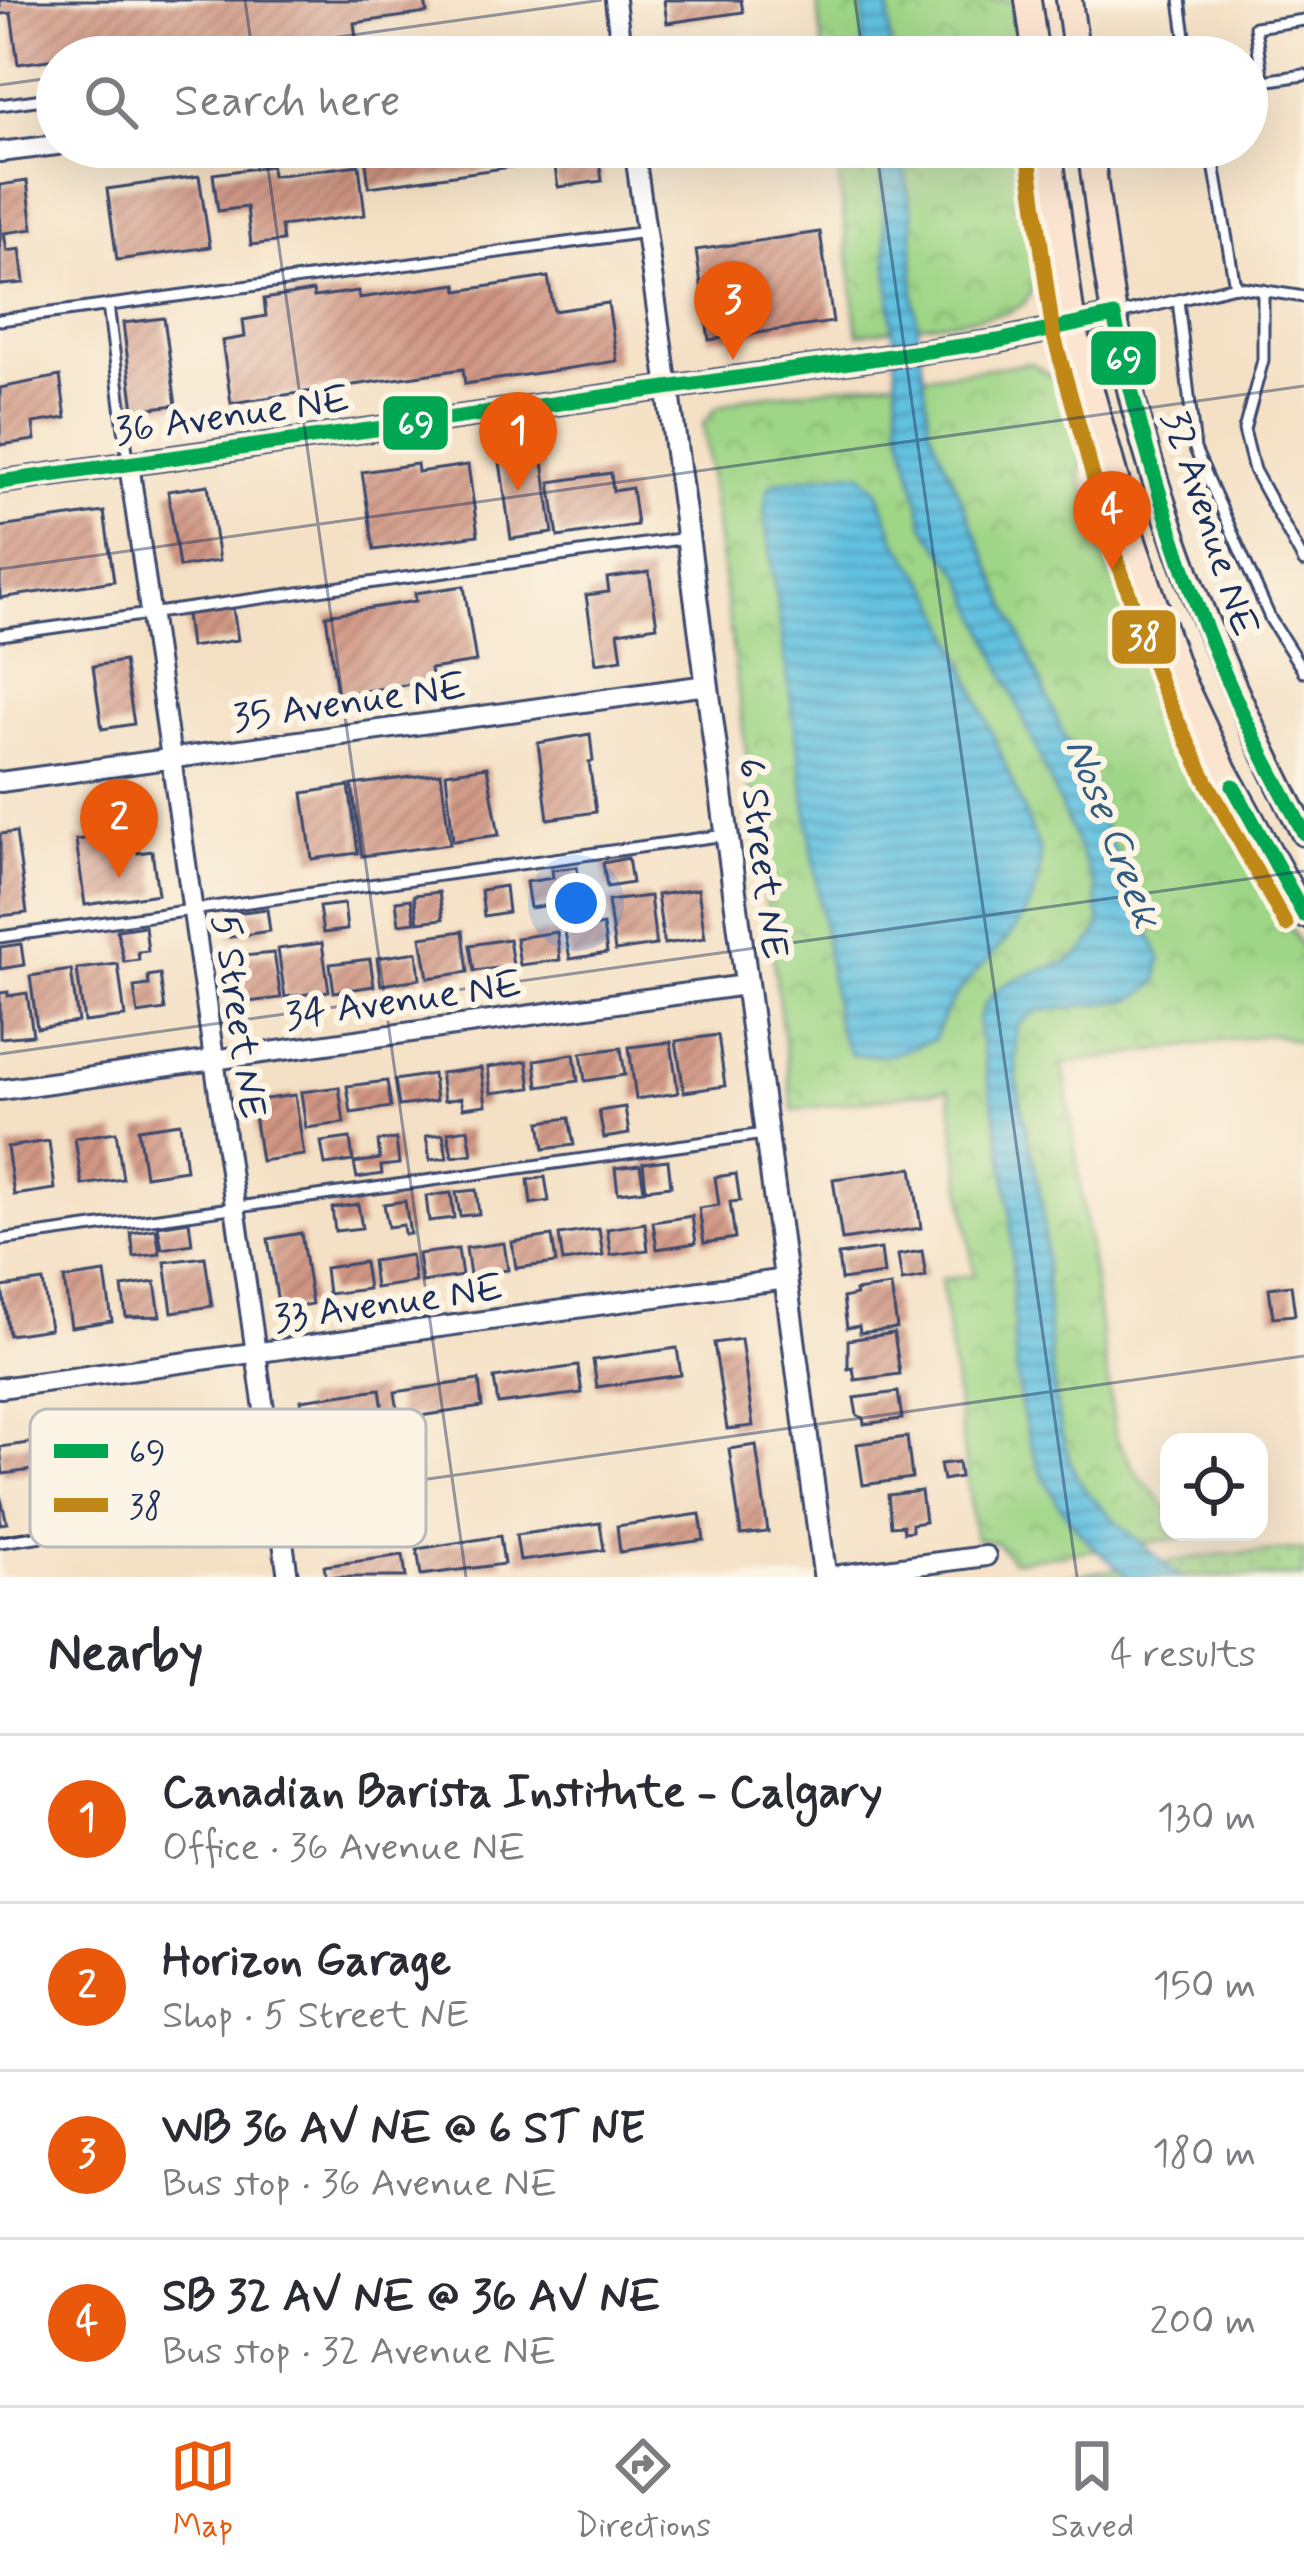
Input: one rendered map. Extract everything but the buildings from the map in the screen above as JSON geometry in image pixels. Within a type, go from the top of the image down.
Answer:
[{"type":"main road","points":[[1028,0],[1033,36]]},
{"type":"main road","points":[[1069,0],[1074,36]]},
{"type":"main road","name":"32 Avenue NE","points":[[1051,168],[1073,327],[1134,544],[1181,679],[1304,914]]},
{"type":"main road","name":"32 Avenue NE","points":[[1093,168],[1125,370],[1171,530],[1222,670],[1304,833]]},
{"type":"street","points":[[614,0],[619,36]]},
{"type":"street","points":[[0,152],[36,148]]},
{"type":"street","name":"6 Street NE","points":[[637,168],[824,1577]]},
{"type":"street","name":"36 Avenue NE","points":[[0,482],[998,341],[1114,316]]},
{"type":"street","name":"5 Street NE","points":[[129,464],[263,1409]]},
{"type":"street","name":"35 Avenue NE","points":[[0,782],[706,685]]},
{"type":"street","name":"34 Avenue NE","points":[[0,1090],[745,985]]},
{"type":"street","name":"33 Avenue NE","points":[[0,1388],[785,1279]]},
{"type":"street","name":"5 Street NE","points":[[284,1547],[288,1577]]},
{"type":"street","points":[[824,1577],[986,1556]]},
{"type":"lane","points":[[1180,0],[1185,36]]},
{"type":"lane","points":[[1256,36],[1255,27],[1304,20]]},
{"type":"lane","points":[[1268,80],[1304,75]]},
{"type":"lane","points":[[0,105],[36,100]]},
{"type":"lane","points":[[1215,168],[1235,286]]},
{"type":"lane","points":[[0,320],[646,232]]},
{"type":"lane","points":[[1114,316],[1235,286],[1304,297]]},
{"type":"lane","points":[[1263,290],[1262,360],[1244,430],[1254,470],[1304,562]]},
{"type":"lane","points":[[1178,300],[1195,449],[1271,620],[1304,672]]},
{"type":"lane","points":[[108,305],[129,464]]},
{"type":"lane","points":[[0,635],[687,538]]},
{"type":"lane","points":[[0,937],[726,835]]},
{"type":"lane","points":[[0,1240],[764,1134]]},
{"type":"lane","points":[[0,1542],[30,1538]]},
{"type":"green space","points":[[817,0],[1013,0],[1017,36],[821,36]]},
{"type":"green space","points":[[838,168],[1034,168],[1039,251],[1032,290],[1024,303],[1007,313],[858,334]]},
{"type":"green space","points":[[1031,363],[1052,376],[1073,404],[1085,445],[1080,477],[1113,572],[1139,608],[1219,797],[1304,951],[1304,1038],[1296,1041],[1271,1034],[1063,1064],[1116,1438],[1138,1475],[1160,1499],[1160,1541],[1012,1561],[997,1543],[975,1538],[941,1279],[974,1275],[949,1089],[793,1110],[703,424],[717,408],[745,398]]},
{"type":"green space","points":[[1304,1549],[1304,1577],[1061,1577],[1214,1555]]},
{"type":"water","points":[[864,0],[889,0],[890,36],[863,36]]},
{"type":"water","points":[[881,168],[904,168],[912,213],[914,297],[930,428],[1161,958],[1157,983],[1132,1000],[1037,1011],[1018,1025],[1016,1048],[1019,1094],[1042,1207],[1050,1353],[1061,1431],[1085,1489],[1180,1577],[1129,1577],[1086,1540],[1054,1497],[1024,1420],[1014,1340],[1008,1188],[978,1023],[996,992],[1009,982],[1072,959],[1100,926],[1095,887],[963,577],[925,527],[900,425]]},
{"type":"water","points":[[861,473],[878,490],[895,539],[937,597],[1040,851],[1034,894],[1016,928],[956,995],[933,1040],[890,1055],[851,1055],[838,1029],[764,511],[768,489],[775,482]]},
{"type":"transit line","name":"38","points":[[1030,168],[1053,333],[1114,551],[1162,688],[1206,780],[1286,925]]},
{"type":"transit line","name":"69","points":[[0,482],[998,341],[1114,316],[1150,460],[1196,602],[1241,711],[1304,833]]},
{"type":"transit line","name":"69","points":[[1233,786],[1304,915]]},
{"type":"place","name":"WB 36 AV NE @ 6 ST NE","points":[[733,360]]},
{"type":"place","name":"Canadian Barista Institute - Calgary","points":[[518,491]]},
{"type":"place","name":"SB 32 AV NE @ 36 AV NE","points":[[1112,570]]},
{"type":"place","name":"Horizon Garage","points":[[119,878]]},
{"type":"water label","name":"Nose Creek","points":[[1115,832]]}]
